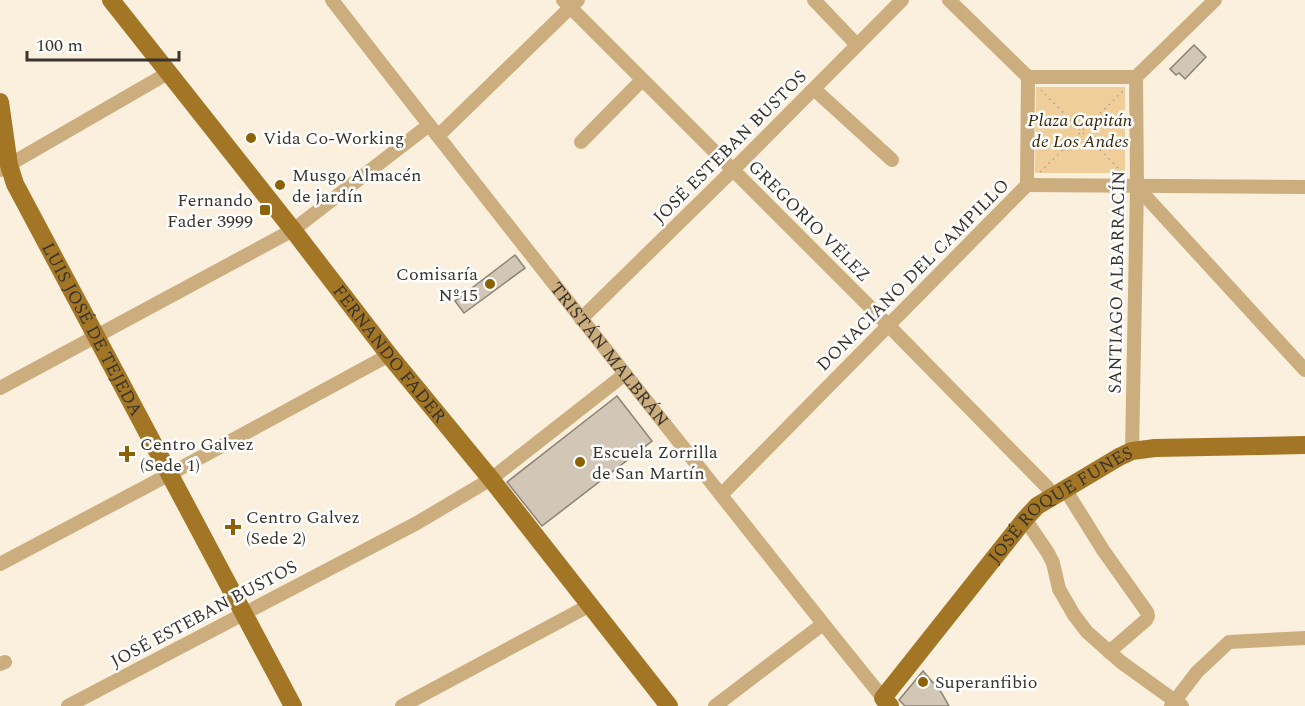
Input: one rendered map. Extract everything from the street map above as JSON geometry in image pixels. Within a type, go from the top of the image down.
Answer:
[{"type":"main road","name":"FERNANDO FADER","points":[[111,0],[389,355],[491,479],[669,706]]},
{"type":"main road","name":"LUIS JOSÉ DE TEJEDA","points":[[0,102],[4,167],[293,706]]},
{"type":"main road","name":"JOSÉ ROQUE FUNES","points":[[887,702],[1025,519],[1037,507],[1059,493],[1132,451],[1155,448],[1305,445]]},
{"type":"street","name":"TRISTÁN MALBRÁN","points":[[332,0],[581,319],[887,702]]},
{"type":"street","points":[[814,0],[857,45]]},
{"type":"street","name":"JOSÉ ESTEBAN BUSTOS","points":[[581,319],[733,171],[902,0]]},
{"type":"street","points":[[949,0],[1028,76],[1136,77],[1215,0]]},
{"type":"street","points":[[438,136],[571,3]]},
{"type":"street","name":"GREGORIO VÉLEZ","points":[[571,3],[642,80],[1047,487],[1059,493],[1147,612],[1146,620],[1109,651]]},
{"type":"street","points":[[4,167],[168,73]]},
{"type":"street","name":"DONACIANO DEL CAMPILLO","points":[[721,495],[1027,185],[1028,76]]},
{"type":"street","name":"SANTIAGO ALBARRACÍN","points":[[1132,451],[1137,187],[1136,77]]},
{"type":"street","points":[[581,142],[642,80]]},
{"type":"street","points":[[814,89],[892,160]]},
{"type":"street","points":[[0,388],[292,230],[429,125]]},
{"type":"street","points":[[1027,185],[1305,187]]},
{"type":"street","points":[[1137,187],[1305,370]]},
{"type":"street","points":[[0,564],[389,355]]},
{"type":"street","name":"JOSÉ ESTEBAN BUSTOS","points":[[68,706],[417,523],[491,479],[625,374]]},
{"type":"street","points":[[1025,519],[1053,563],[1059,589],[1087,632],[1121,662],[1176,704],[1197,672],[1229,642],[1305,638]]},
{"type":"street","points":[[402,706],[590,604]]},
{"type":"street","points":[[715,706],[823,624]]},
{"type":"path","points":[[1028,76],[1137,187]]},
{"type":"path","points":[[1027,185],[1136,77]]},
{"type":"green space","name":"Plaza Capitán de Los Andes","points":[[1036,87],[1125,87],[1125,173],[1035,173]]},
{"type":"building","points":[[1194,45],[1206,57],[1185,79],[1170,69]]},
{"type":"building","name":"Comisaría Nº15","points":[[515,255],[525,268],[464,313],[455,301]]},
{"type":"building","name":"Escuela Zorrilla de San Martín","points":[[617,396],[652,441],[542,526],[507,482]]},
{"type":"building","name":"Superanfibio","points":[[923,671],[941,692],[949,706],[905,706],[899,700]]},
{"type":"place","name":"Vida Co-Working","points":[[251,138]]},
{"type":"place","name":"Musgo Almacén de jardín","points":[[280,185]]},
{"type":"place","name":"Fernando Fader 3999","points":[[265,210]]},
{"type":"place","name":"Comisaría Nº15","points":[[490,284]]},
{"type":"place","name":"Centro Galvez (Sede 1)","points":[[127,454]]},
{"type":"place","name":"Escuela Zorrilla de San Martín","points":[[580,462]]},
{"type":"place","name":"Centro Galvez (Sede 2)","points":[[233,527]]},
{"type":"place","name":"Superanfibio","points":[[923,682]]}]
